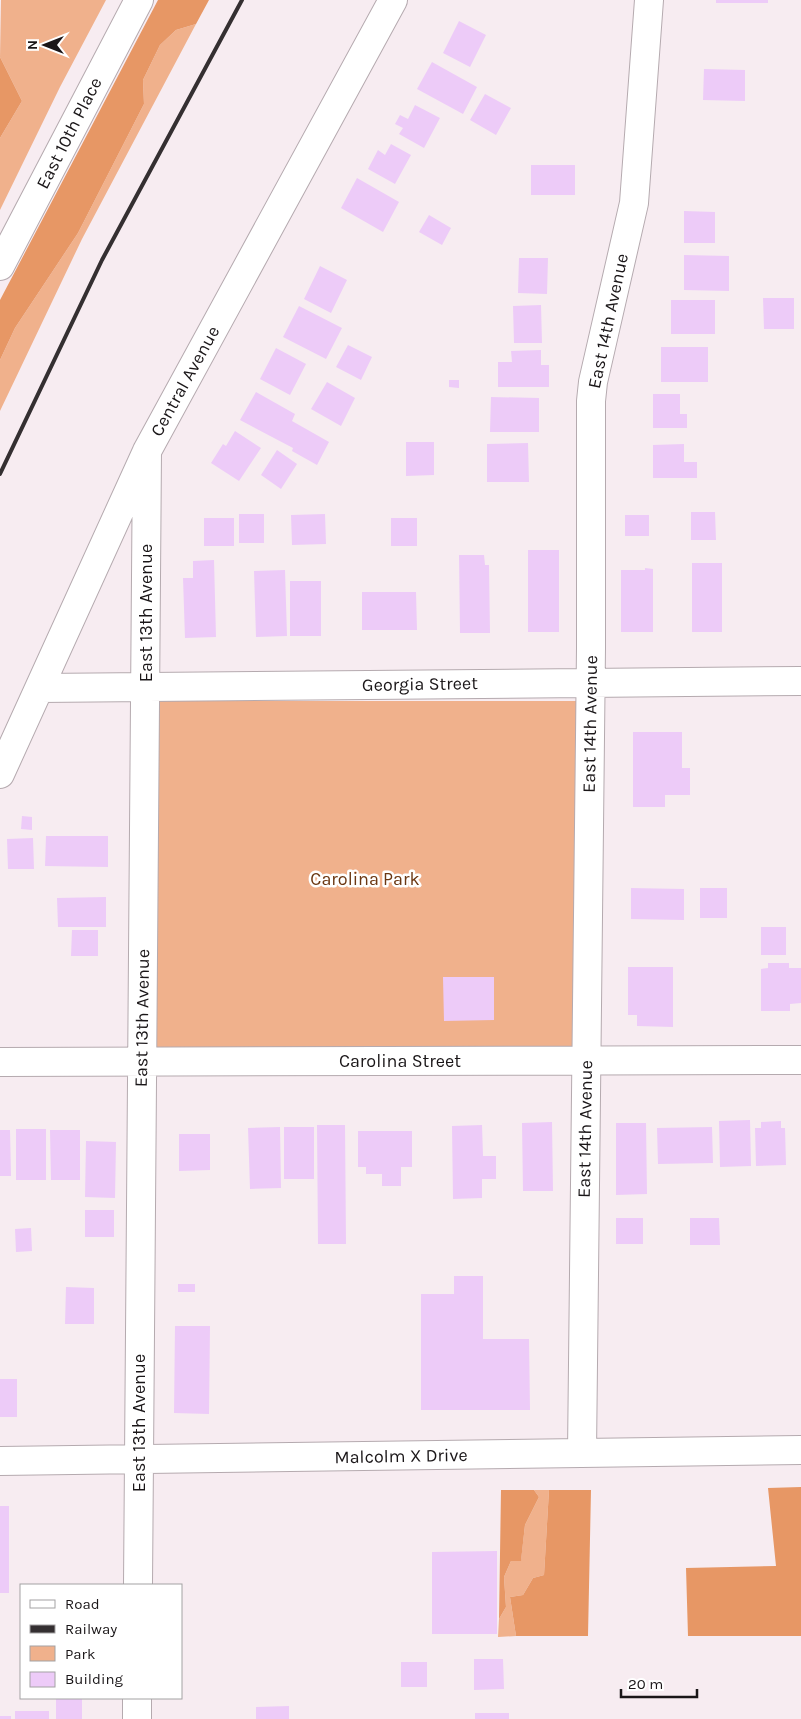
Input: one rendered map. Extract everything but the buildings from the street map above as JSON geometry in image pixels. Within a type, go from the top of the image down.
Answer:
[{"type":"street","name":"East 10th Place","points":[[0,266],[139,0]]},
{"type":"street","name":"Central Avenue","points":[[0,774],[147,451],[394,0]]},
{"type":"street","name":"East 14th Avenue","points":[[582,1453],[591,401],[634,203],[649,0]]},
{"type":"street","name":"East 13th Avenue","points":[[138,1584],[147,451]]},
{"type":"street","name":"Georgia Street","points":[[40,688],[801,681]]},
{"type":"street","name":"Carolina Street","points":[[0,1062],[801,1060]]},
{"type":"street","name":"Malcolm X Drive","points":[[0,1461],[801,1450]]},
{"type":"street","points":[[137,1699],[137,1719]]},
{"type":"green space","points":[[1,0],[106,0],[60,87],[0,210],[0,138],[22,101],[0,57]]},
{"type":"green space","points":[[196,24],[82,239],[0,411],[0,360],[15,328],[78,233],[144,104],[143,80],[160,45],[176,30]]},
{"type":"green space","name":"Carolina Park","points":[[152,701],[579,701],[578,1058],[152,1057]]},
{"type":"green space","points":[[534,1490],[549,1490],[544,1575],[533,1578],[523,1595],[510,1597],[516,1636],[498,1637],[499,1619],[506,1607],[504,1577],[511,1561],[521,1560],[525,1525],[539,1497]]},
{"type":"shaded area","points":[[158,0],[209,0],[196,24],[176,30],[160,45],[143,80],[144,104],[78,233],[15,328],[0,360],[0,300]]},
{"type":"shaded area","points":[[0,57],[22,101],[0,138]]},
{"type":"shaded area","points":[[801,1487],[801,1636],[688,1636],[686,1568],[776,1566],[768,1488]]},
{"type":"shaded area","points":[[501,1490],[534,1490],[539,1497],[525,1525],[521,1561],[511,1561],[504,1577],[506,1607],[499,1619]]},
{"type":"shaded area","points":[[549,1490],[591,1490],[588,1636],[516,1636],[510,1597],[523,1595],[533,1578],[544,1575]]},
{"type":"railway","points":[[0,474],[102,260],[242,0]]}]
